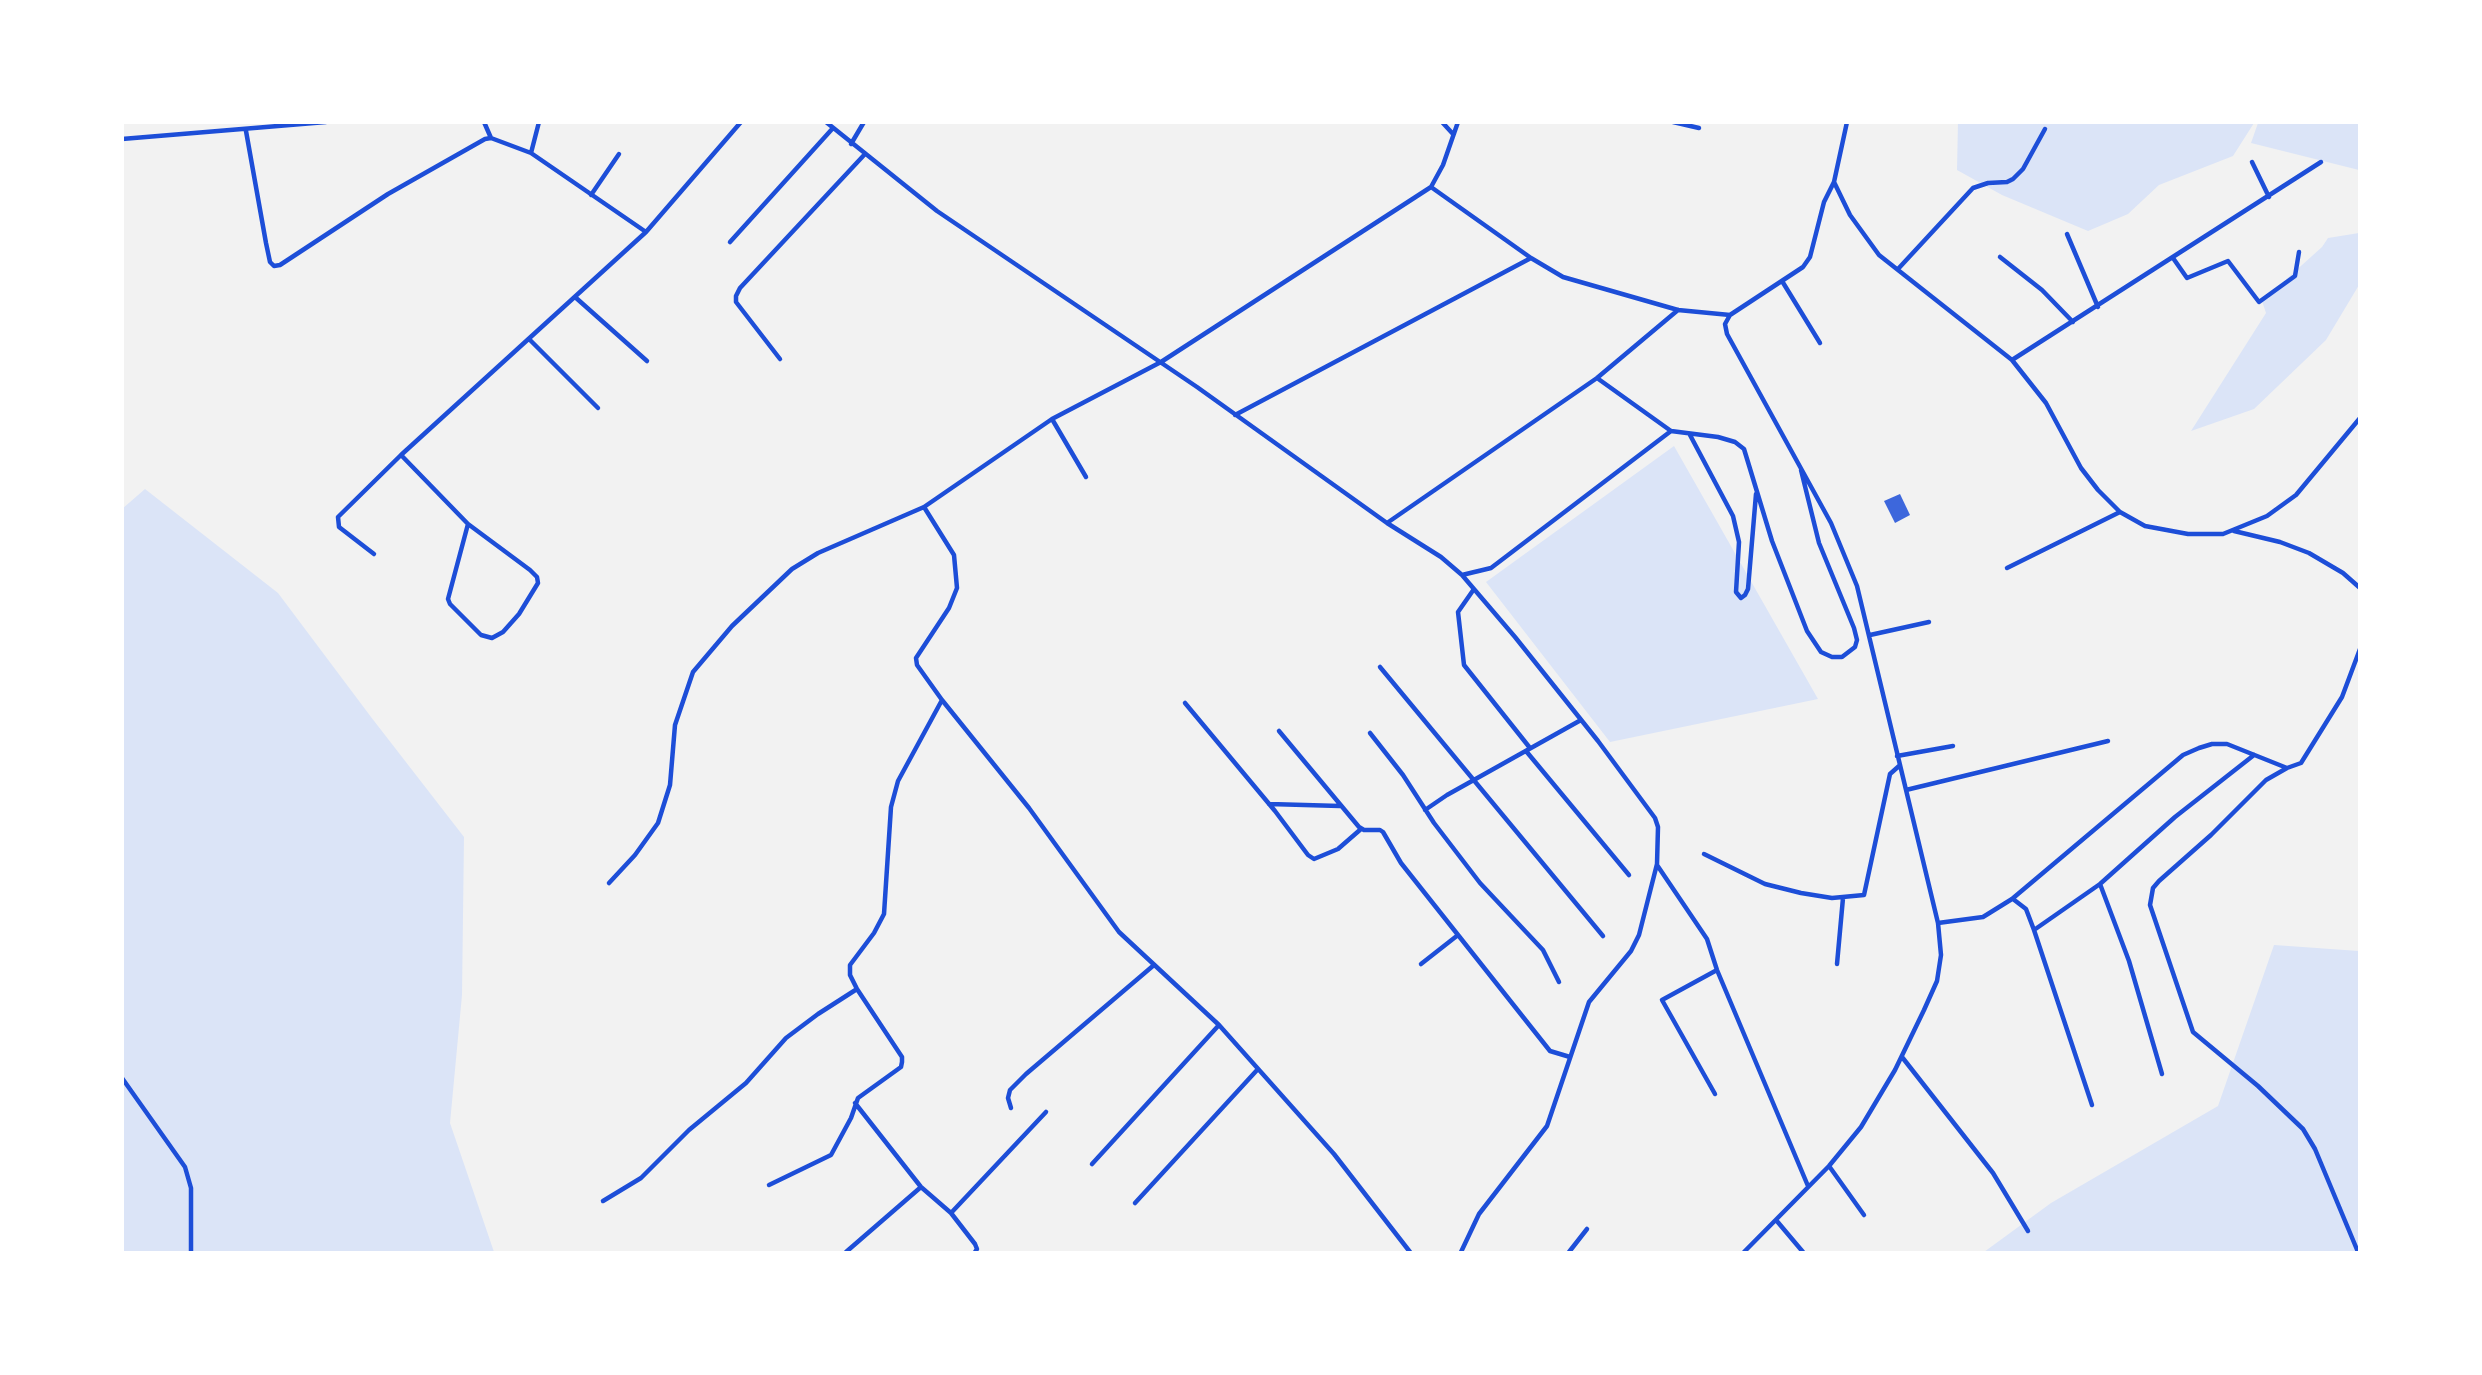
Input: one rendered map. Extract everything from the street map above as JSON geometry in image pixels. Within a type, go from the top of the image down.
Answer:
[{"type":"street","points":[[122,139],[179,133],[246,131],[326,122]]},
{"type":"street","points":[[484,122],[491,138]]},
{"type":"street","points":[[531,153],[539,122]]},
{"type":"street","points":[[374,554],[339,527],[338,517],[401,455],[646,232],[741,122]]},
{"type":"street","points":[[826,122],[937,211],[1161,362],[1387,523],[1441,557],[1462,575],[1581,720],[1654,818],[1658,827],[1657,864],[1639,935],[1631,951],[1589,1002],[1547,1126],[1479,1214],[1461,1252]]},
{"type":"street","points":[[851,144],[864,122]]},
{"type":"street","points":[[1442,122],[1453,134]]},
{"type":"street","points":[[609,883],[635,855],[658,823],[670,785],[675,725],[693,672],[733,626],[792,569],[818,553],[924,507],[1052,419],[1161,362],[1431,187],[1443,165],[1458,122]]},
{"type":"street","points":[[1673,122],[1699,128]]},
{"type":"street","points":[[1744,1252],[1829,1166],[1861,1127],[1901,1056],[1937,982],[1941,955],[1938,923],[1857,586],[1831,523],[1727,334],[1725,324],[1730,315],[1803,267],[1810,257],[1824,202],[1834,182],[1847,122]]},
{"type":"street","points":[[730,242],[833,128]]},
{"type":"street","points":[[1898,269],[1973,188],[2013,179],[2023,169],[2045,129]]},
{"type":"street","points":[[246,131],[265,243],[274,267],[388,194],[491,138],[531,153],[646,232]]},
{"type":"street","points":[[591,195],[619,154]]},
{"type":"street","points":[[780,359],[736,302],[736,296],[740,288],[865,154]]},
{"type":"street","points":[[2252,162],[2269,197]]},
{"type":"street","points":[[2012,360],[2321,162]]},
{"type":"street","points":[[1834,182],[1850,215],[1879,255],[2012,360],[2046,404],[2081,468],[2098,490],[2120,512],[2145,526],[2188,534],[2223,534],[2267,516],[2296,495],[2360,418]]},
{"type":"street","points":[[1431,187],[1531,258],[1563,277],[1678,310],[1730,315]]},
{"type":"street","points":[[2067,234],[2098,307]]},
{"type":"street","points":[[2173,258],[2187,278],[2228,261],[2259,302],[2295,276],[2299,252]]},
{"type":"street","points":[[2000,257],[2042,290],[2073,322]]},
{"type":"street","points":[[1235,415],[1531,258]]},
{"type":"street","points":[[1782,281],[1820,343]]},
{"type":"street","points":[[575,297],[647,361]]},
{"type":"street","points":[[1387,523],[1597,378],[1678,310]]},
{"type":"street","points":[[530,340],[598,408]]},
{"type":"street","points":[[1597,378],[1671,431],[1718,437],[1735,442],[1744,449],[1772,541],[1812,641],[1821,652],[1832,657],[1842,657],[1850,653],[1857,640],[1819,543],[1800,463]]},
{"type":"street","points":[[1052,419],[1086,477]]},
{"type":"street","points":[[1462,575],[1492,568],[1671,431]]},
{"type":"street","points":[[1690,435],[1733,516],[1739,542],[1736,592],[1741,598],[1748,589],[1756,490]]},
{"type":"street","points":[[401,455],[468,524],[537,577],[538,583],[519,614],[503,632],[492,638],[481,635],[448,599],[468,524]]},
{"type":"street","points":[[924,507],[954,555],[957,588],[949,607],[916,657],[917,665],[1029,808],[1119,932],[1219,1025],[1334,1154],[1410,1252]]},
{"type":"street","points":[[2007,568],[2120,512]]},
{"type":"street","points":[[2233,531],[2280,542],[2309,553],[2343,573],[2360,588]]},
{"type":"street","points":[[1474,589],[1458,612],[1464,665],[1528,750],[1629,875]]},
{"type":"street","points":[[1870,635],[1929,622]]},
{"type":"street","points":[[2358,1252],[2315,1149],[2303,1129],[2258,1086],[2193,1032],[2150,905],[2153,888],[2266,780],[2301,763],[2342,697],[2360,649]]},
{"type":"street","points":[[1380,667],[1603,936]]},
{"type":"street","points":[[769,1185],[831,1155],[861,1095],[901,1067],[902,1057],[857,989],[850,975],[850,965],[874,933],[884,914],[891,807],[898,782],[942,700]]},
{"type":"street","points":[[1185,703],[1314,859],[1322,858],[1338,849],[1362,829],[1380,830],[1401,863],[1550,1051],[1570,1057]]},
{"type":"street","points":[[1425,810],[1474,779],[1581,720]]},
{"type":"street","points":[[1279,731],[1362,829]]},
{"type":"street","points":[[1370,733],[1404,775],[1425,810],[1480,883],[1543,950],[1559,982]]},
{"type":"street","points":[[1906,790],[2108,741]]},
{"type":"street","points":[[1938,923],[1983,916],[2012,899],[2183,755],[2199,748],[2227,744],[2287,768]]},
{"type":"street","points":[[1897,756],[1953,746]]},
{"type":"street","points":[[2034,930],[2100,884],[2175,817],[2254,755]]},
{"type":"street","points":[[1704,854],[1765,884],[1801,893],[1843,898],[1866,893],[1890,774],[1899,765]]},
{"type":"street","points":[[1268,804],[1341,806]]},
{"type":"street","points":[[1657,864],[1707,939],[1717,970],[1808,1186]]},
{"type":"street","points":[[2100,884],[2129,961],[2162,1074]]},
{"type":"street","points":[[1837,964],[1843,898]]},
{"type":"street","points":[[2012,899],[2025,909],[2034,930],[2092,1105]]},
{"type":"street","points":[[1421,964],[1458,935]]},
{"type":"street","points":[[1011,1108],[1007,1098],[1010,1090],[1026,1074],[1154,965]]},
{"type":"street","points":[[1715,1094],[1661,999],[1717,970]]},
{"type":"street","points":[[603,1201],[641,1178],[689,1130],[746,1083],[786,1038],[857,989]]},
{"type":"street","points":[[1092,1164],[1219,1025]]},
{"type":"street","points":[[1901,1056],[1993,1173],[2028,1231]]},
{"type":"street","points":[[1135,1203],[1258,1069]]},
{"type":"street","points":[[122,1078],[185,1167],[191,1188],[191,1252]]},
{"type":"street","points":[[855,1103],[921,1187],[951,1213],[975,1244],[975,1252]]},
{"type":"street","points":[[951,1213],[1046,1112]]},
{"type":"street","points":[[1829,1166],[1864,1215]]},
{"type":"street","points":[[846,1252],[921,1187]]},
{"type":"street","points":[[1776,1220],[1803,1252]]},
{"type":"street","points":[[1569,1252],[1587,1229]]},
{"type":"shaded area","points":[[1958,122],[2254,123],[2233,156],[2159,185],[2128,214],[2088,231],[2002,195],[1957,170]]},
{"type":"shaded area","points":[[2258,123],[2359,123],[2359,170],[2251,143]]},
{"type":"shaded area","points":[[2359,233],[2359,285],[2326,340],[2254,409],[2191,431],[2266,313],[2262,301],[2322,247],[2328,238]]},
{"type":"shaded area","points":[[1674,446],[1818,699],[1610,742],[1486,582]]},
{"type":"shaded area","points":[[145,489],[278,593],[464,837],[462,995],[450,1123],[494,1252],[123,1252],[122,509]]},
{"type":"shaded area","points":[[2274,945],[2359,951],[2359,1252],[1984,1252],[2051,1203],[2218,1106]]},
{"type":"building","points":[[1900,494],[1910,515],[1895,523],[1884,501]]}]
